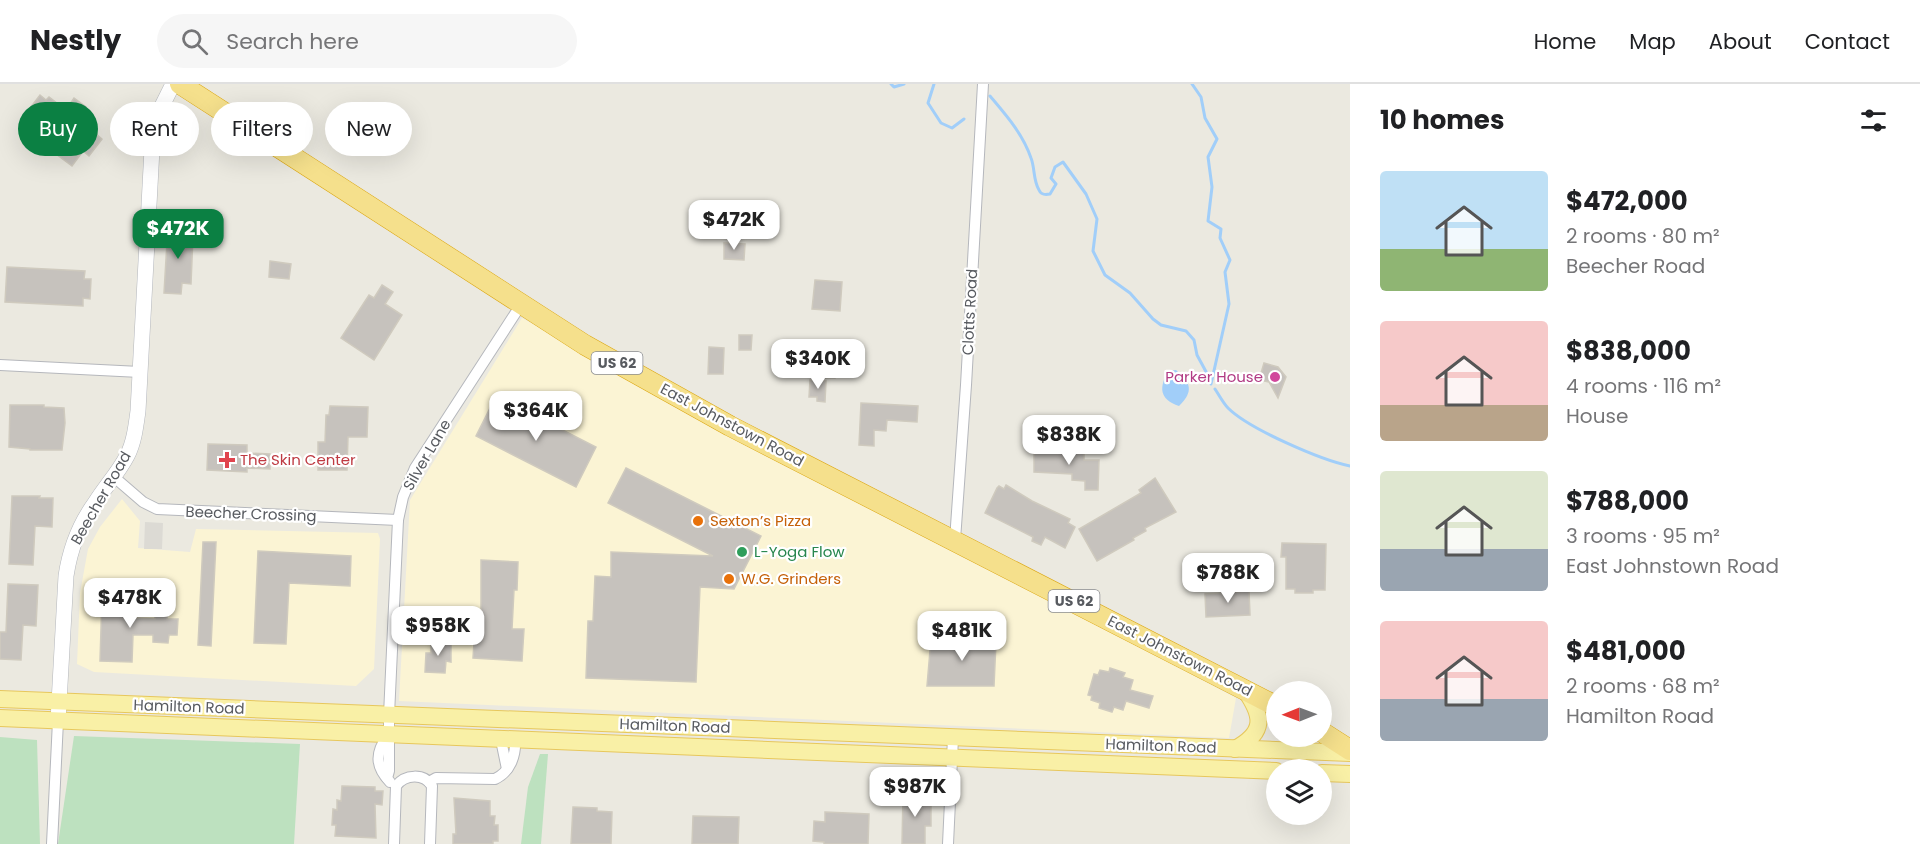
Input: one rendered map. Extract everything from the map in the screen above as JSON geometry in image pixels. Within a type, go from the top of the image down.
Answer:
[{"type":"highway","name":"East Johnstown Road","points":[[180,84],[585,345],[730,426],[1266,701]]},
{"type":"highway","points":[[1332,739],[1350,752]]},
{"type":"main road","points":[[1234,748],[1245,743],[1257,728],[1259,715],[1245,689]]},
{"type":"main road","name":"Hamilton Road","points":[[0,699],[1350,752]]},
{"type":"main road","name":"Hamilton Road","points":[[0,718],[1266,771]]},
{"type":"main road","points":[[1332,773],[1350,774]]},
{"type":"street","name":"Beecher Road","points":[[52,844],[58,701],[69,556],[75,537],[94,504],[128,455],[135,431],[153,130],[159,110],[173,84]]},
{"type":"street","name":"Clotts Road","points":[[955,540],[983,84]]},
{"type":"street","name":"Silver Lane","points":[[396,786],[379,768],[380,746],[388,735],[398,520],[403,497],[415,468],[522,303]]},
{"type":"street","points":[[0,365],[140,372]]},
{"type":"street","name":"Beecher Crossing","points":[[114,477],[143,502],[157,509],[398,520]]},
{"type":"street","points":[[948,844],[953,738]]},
{"type":"street","points":[[429,782],[436,778],[495,779],[501,776],[507,770],[508,740]]},
{"type":"street","points":[[394,844],[396,786],[400,780],[421,777],[432,786],[430,844]]},
{"type":"shaded area","points":[[522,318],[1236,698],[1229,738],[399,701],[410,500]]},
{"type":"shaded area","points":[[122,499],[140,521],[138,548],[190,552],[196,529],[378,533],[380,539],[374,669],[356,686],[94,672],[77,664],[80,593],[88,549],[100,527]]},
{"type":"shaded area","points":[[145,522],[163,523],[162,549],[144,549]]},
{"type":"green space","points":[[74,736],[300,744],[294,844],[58,844]]},
{"type":"green space","points":[[0,737],[37,740],[40,844],[0,844]]},
{"type":"green space","points":[[540,754],[548,754],[541,844],[521,844],[528,787]]},
{"type":"water","points":[[1176,370],[1189,387],[1187,396],[1179,406],[1164,396],[1162,388],[1168,371]]},
{"type":"building","points":[[40,95],[46,100],[49,97],[56,102],[35,102]]},
{"type":"building","points":[[59,156],[79,156],[72,166]]},
{"type":"building","points":[[168,225],[183,226],[183,235],[193,236],[191,284],[182,283],[181,294],[164,293]]},
{"type":"building","points":[[724,243],[745,244],[744,260],[724,259]]},
{"type":"building","points":[[270,261],[291,264],[289,279],[269,277]]},
{"type":"building","points":[[7,267],[85,271],[84,279],[91,279],[90,299],[83,298],[83,306],[5,302]]},
{"type":"building","points":[[815,280],[842,282],[840,311],[812,309]]},
{"type":"building","points":[[382,285],[393,292],[385,304],[402,315],[374,360],[341,338],[369,295],[374,298]]},
{"type":"building","points":[[739,335],[752,335],[751,350],[739,350]]},
{"type":"building","points":[[709,347],[724,348],[723,374],[708,374]]},
{"type":"building","points":[[820,348],[836,349],[835,378],[819,378]]},
{"type":"building","points":[[1264,363],[1278,367],[1286,377],[1278,398],[1269,382],[1259,380]]},
{"type":"building","points":[[810,380],[826,381],[825,402],[817,401],[817,397],[809,397]]},
{"type":"building","points":[[496,396],[596,447],[576,487],[476,436]]},
{"type":"building","points":[[861,403],[918,406],[917,422],[887,420],[886,431],[874,430],[874,446],[859,445]]},
{"type":"building","points":[[10,405],[44,405],[44,407],[64,408],[62,450],[30,450],[9,447]]},
{"type":"building","points":[[330,406],[368,407],[367,437],[348,437],[347,470],[318,470],[318,442],[325,442],[326,415],[329,415]]},
{"type":"building","points":[[208,444],[247,445],[247,453],[270,454],[270,469],[247,468],[247,472],[207,470]]},
{"type":"building","points":[[1058,447],[1084,450],[1084,460],[1099,460],[1098,490],[1085,490],[1085,481],[1072,480],[1072,474],[1034,472],[1034,451],[1058,452]]},
{"type":"building","points":[[626,468],[761,536],[734,589],[700,587],[696,682],[586,678],[588,621],[593,621],[595,576],[611,577],[611,552],[713,556],[608,503]]},
{"type":"building","points":[[1155,478],[1176,512],[1145,528],[1146,531],[1133,538],[1134,540],[1097,561],[1079,529],[1141,493],[1139,490]]},
{"type":"building","points":[[1006,485],[1032,501],[1070,519],[1068,523],[1075,527],[1065,548],[1045,537],[1041,545],[1032,541],[1033,537],[985,513],[997,488],[999,486],[1004,489]]},
{"type":"building","points":[[12,496],[53,498],[52,527],[35,526],[33,565],[9,564]]},
{"type":"building","points":[[203,542],[216,542],[211,646],[198,645]]},
{"type":"building","points":[[1282,543],[1326,544],[1325,590],[1295,593],[1295,589],[1286,589],[1286,557],[1281,557]]},
{"type":"building","points":[[258,551],[351,556],[350,586],[289,583],[286,644],[254,643]]},
{"type":"building","points":[[481,560],[518,562],[512,629],[524,629],[522,661],[473,658],[475,627],[481,627]]},
{"type":"building","points":[[8,584],[38,585],[36,626],[23,625],[21,660],[0,659],[0,632],[6,632]]},
{"type":"building","points":[[1249,591],[1250,615],[1206,617],[1205,594]]},
{"type":"building","points":[[102,596],[130,597],[129,616],[134,616],[134,618],[155,619],[155,608],[167,608],[167,619],[178,619],[177,635],[169,635],[168,643],[153,642],[153,635],[133,635],[132,662],[100,661]]},
{"type":"building","points":[[982,632],[993,633],[993,641],[996,642],[994,686],[927,686],[931,639],[982,640]]},
{"type":"building","points":[[431,640],[451,641],[451,662],[446,661],[445,673],[425,672],[426,653],[431,653]]},
{"type":"building","points":[[1110,668],[1125,673],[1123,677],[1133,680],[1130,690],[1153,696],[1149,708],[1126,701],[1123,710],[1114,707],[1112,712],[1099,708],[1100,703],[1091,700],[1092,696],[1088,695],[1094,674],[1098,675],[1100,670],[1109,672]]},
{"type":"building","points":[[342,786],[375,787],[375,791],[383,791],[382,805],[375,804],[376,838],[335,836],[336,825],[332,825],[333,809],[337,810],[337,800],[341,801]]},
{"type":"building","points":[[903,793],[926,793],[926,805],[931,806],[931,826],[925,826],[925,844],[902,844]]},
{"type":"building","points":[[454,798],[490,801],[490,816],[495,816],[494,825],[498,825],[498,841],[493,841],[493,844],[453,844],[453,834],[456,834]]},
{"type":"building","points":[[573,807],[597,808],[597,811],[612,812],[611,844],[571,844]]},
{"type":"building","points":[[825,812],[869,814],[868,844],[824,844],[824,842],[813,841],[814,821],[825,822]]},
{"type":"building","points":[[693,816],[739,817],[738,844],[692,844]]},
{"type":"waterway","points":[[891,84],[894,87],[904,84]]},
{"type":"waterway","points":[[934,84],[928,103],[941,123],[952,128],[964,119]]},
{"type":"waterway","points":[[1192,84],[1201,97],[1205,118],[1217,139],[1208,157],[1212,187],[1208,221],[1221,229],[1220,238],[1230,260],[1225,272],[1229,304],[1211,384]]},
{"type":"waterway","points":[[990,96],[1014,125],[1028,149],[1040,192],[1050,194],[1056,184],[1051,178],[1055,167],[1063,162],[1086,194],[1097,219],[1093,251],[1105,275],[1130,293],[1161,325],[1186,331],[1194,340],[1197,355],[1210,379]]},
{"type":"waterway","points":[[1215,389],[1228,408],[1252,425],[1304,451],[1350,466]]},
{"type":"place","name":"Parker House","points":[[1275,377]]},
{"type":"place","name":"The Skin Center","points":[[227,460]]},
{"type":"place","name":"Sexton’s Pizza","points":[[698,521]]},
{"type":"place","name":"L-Yoga Flow","points":[[742,552]]},
{"type":"place","name":"W.G. Grinders","points":[[729,579]]}]
